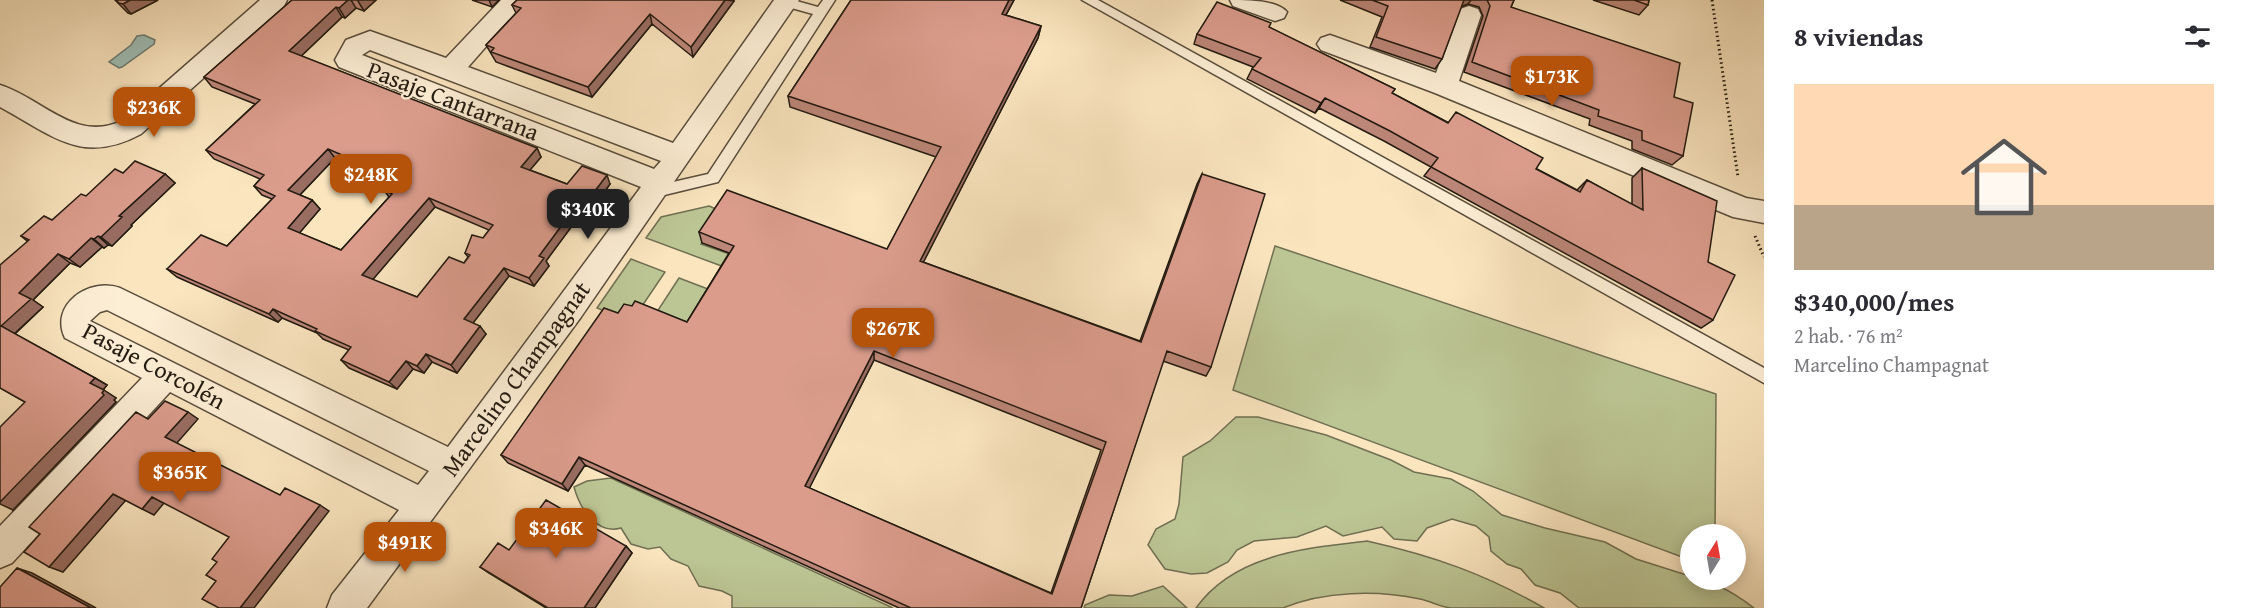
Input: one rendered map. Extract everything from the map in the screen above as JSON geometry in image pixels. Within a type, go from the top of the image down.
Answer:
[{"type":"street","points":[[0,95],[74,135],[87,139],[113,137],[132,127],[275,0]]},
{"type":"street","points":[[449,71],[515,0]]},
{"type":"street","points":[[1242,0],[1275,12]]},
{"type":"street","name":"Marcelino Champagnat","points":[[352,606],[656,187],[786,1]]},
{"type":"street","points":[[1443,86],[1469,15]]},
{"type":"street","name":"Pasaje Cantarrana","points":[[656,187],[348,60],[348,57],[359,43],[370,40],[678,156]]},
{"type":"street","points":[[1330,44],[1443,86],[1753,210]]},
{"type":"street","name":"Pasaje Corcolén","points":[[424,505],[76,329],[75,318],[83,307],[96,298],[109,297],[453,466]]},
{"type":"street","points":[[1,549],[166,374]]},
{"type":"lane","points":[[656,187],[713,178],[829,0]]},
{"type":"lane","points":[[1088,0],[1764,376]]},
{"type":"lane","points":[[786,1],[821,12]]},
{"type":"path","points":[[1712,0],[1764,257]]},
{"type":"green space","points":[[709,206],[721,211],[701,244],[735,256],[727,268],[646,238],[661,217]]},
{"type":"green space","points":[[1275,246],[1716,394],[1715,524],[1680,524],[1680,556],[1233,390]]},
{"type":"green space","points":[[631,259],[665,272],[636,315],[623,319],[597,308]]},
{"type":"green space","points":[[679,278],[713,291],[681,343],[651,321]]},
{"type":"green space","points":[[1236,417],[1258,417],[1326,435],[1391,460],[1414,472],[1451,479],[1473,491],[1502,515],[1605,542],[1636,559],[1680,573],[1680,590],[1726,590],[1754,608],[1579,608],[1560,593],[1535,585],[1521,569],[1507,564],[1491,551],[1489,537],[1476,526],[1452,519],[1427,528],[1417,541],[1394,539],[1382,527],[1343,536],[1326,526],[1297,537],[1254,541],[1237,550],[1228,562],[1207,573],[1191,574],[1165,569],[1148,545],[1156,529],[1175,519],[1179,504],[1183,457],[1210,441]]},
{"type":"green space","points":[[611,478],[893,608],[732,608],[732,596],[722,591],[699,586],[688,566],[671,559],[660,547],[648,549],[631,544],[621,528],[604,528],[591,518],[580,504],[574,487],[587,481]]},
{"type":"green space","points":[[1367,541],[1458,567],[1501,585],[1544,608],[1451,608],[1420,599],[1369,593],[1333,595],[1283,608],[1196,608],[1212,590],[1230,576],[1251,565],[1297,551]]},
{"type":"green space","points":[[1163,586],[1187,608],[1084,608],[1085,605],[1109,595],[1132,596]]},
{"type":"water","points":[[144,35],[155,40],[154,44],[122,67],[119,68],[109,62],[131,45],[137,36]]},
{"type":"building","points":[[116,0],[130,0],[123,4]]},
{"type":"building","points":[[292,0],[348,0],[339,8],[336,7],[289,51],[537,148],[521,167],[567,184],[582,166],[607,175],[588,200],[582,198],[539,256],[544,258],[529,278],[504,268],[464,319],[480,326],[451,365],[426,354],[417,366],[406,361],[389,382],[341,360],[351,347],[315,331],[317,329],[273,309],[269,314],[167,269],[201,235],[227,246],[275,196],[254,186],[264,175],[206,150],[260,100],[204,77]],"holes":[[[328,149],[395,178],[384,190],[392,194],[341,250],[288,228],[312,200],[288,190]],[[429,198],[493,225],[483,238],[472,235],[465,253],[470,255],[464,263],[449,257],[417,297],[362,275]]]},
{"type":"building","points":[[517,0],[725,0],[691,47],[650,14],[588,87],[491,52],[494,48],[486,45],[521,8],[512,5]]},
{"type":"building","points":[[851,0],[1009,0],[1002,14],[1041,26],[920,261],[1141,342],[1202,174],[1265,194],[1211,367],[1167,351],[1081,608],[911,608],[579,457],[562,484],[501,455],[604,308],[618,313],[624,304],[632,306],[635,301],[687,322],[734,246],[699,232],[727,190],[887,249],[941,147],[788,96]],"holes":[[[874,351],[1106,442],[1052,594],[805,486]]]},
{"type":"building","points":[[1372,0],[1464,0],[1442,59],[1376,37],[1388,6]]},
{"type":"building","points":[[1487,0],[1514,0],[1511,7],[1680,63],[1674,97],[1693,103],[1683,156],[1642,140],[1642,131],[1598,116],[1599,110],[1472,62],[1490,6]]},
{"type":"building","points":[[1634,0],[1649,0],[1648,5]]},
{"type":"building","points":[[1217,2],[1271,23],[1269,27],[1395,89],[1392,93],[1448,123],[1456,112],[1543,158],[1536,169],[1580,192],[1587,180],[1643,210],[1642,168],[1717,201],[1708,262],[1735,275],[1713,320],[1431,167],[1438,158],[1390,131],[1325,98],[1321,103],[1252,69],[1261,58],[1197,34]]},
{"type":"building","points":[[135,161],[165,174],[119,216],[122,217],[101,237],[91,238],[69,259],[58,254],[19,293],[31,299],[1,326],[95,378],[90,383],[104,390],[102,393],[104,395],[0,502],[0,427],[25,402],[0,388],[0,265],[29,240],[21,236],[44,216],[52,220],[81,194],[86,196],[115,169],[123,173]]},
{"type":"building","points":[[165,401],[188,412],[165,437],[280,495],[285,488],[320,505],[240,608],[219,608],[202,599],[216,581],[206,575],[217,562],[212,559],[229,537],[152,497],[142,509],[113,494],[49,567],[24,552],[40,534],[29,527],[136,412],[148,419]]},
{"type":"building","points":[[546,500],[626,546],[584,608],[548,608],[480,567],[498,543],[509,550]]},
{"type":"building","points":[[17,568],[91,608],[0,608],[0,587]]}]
